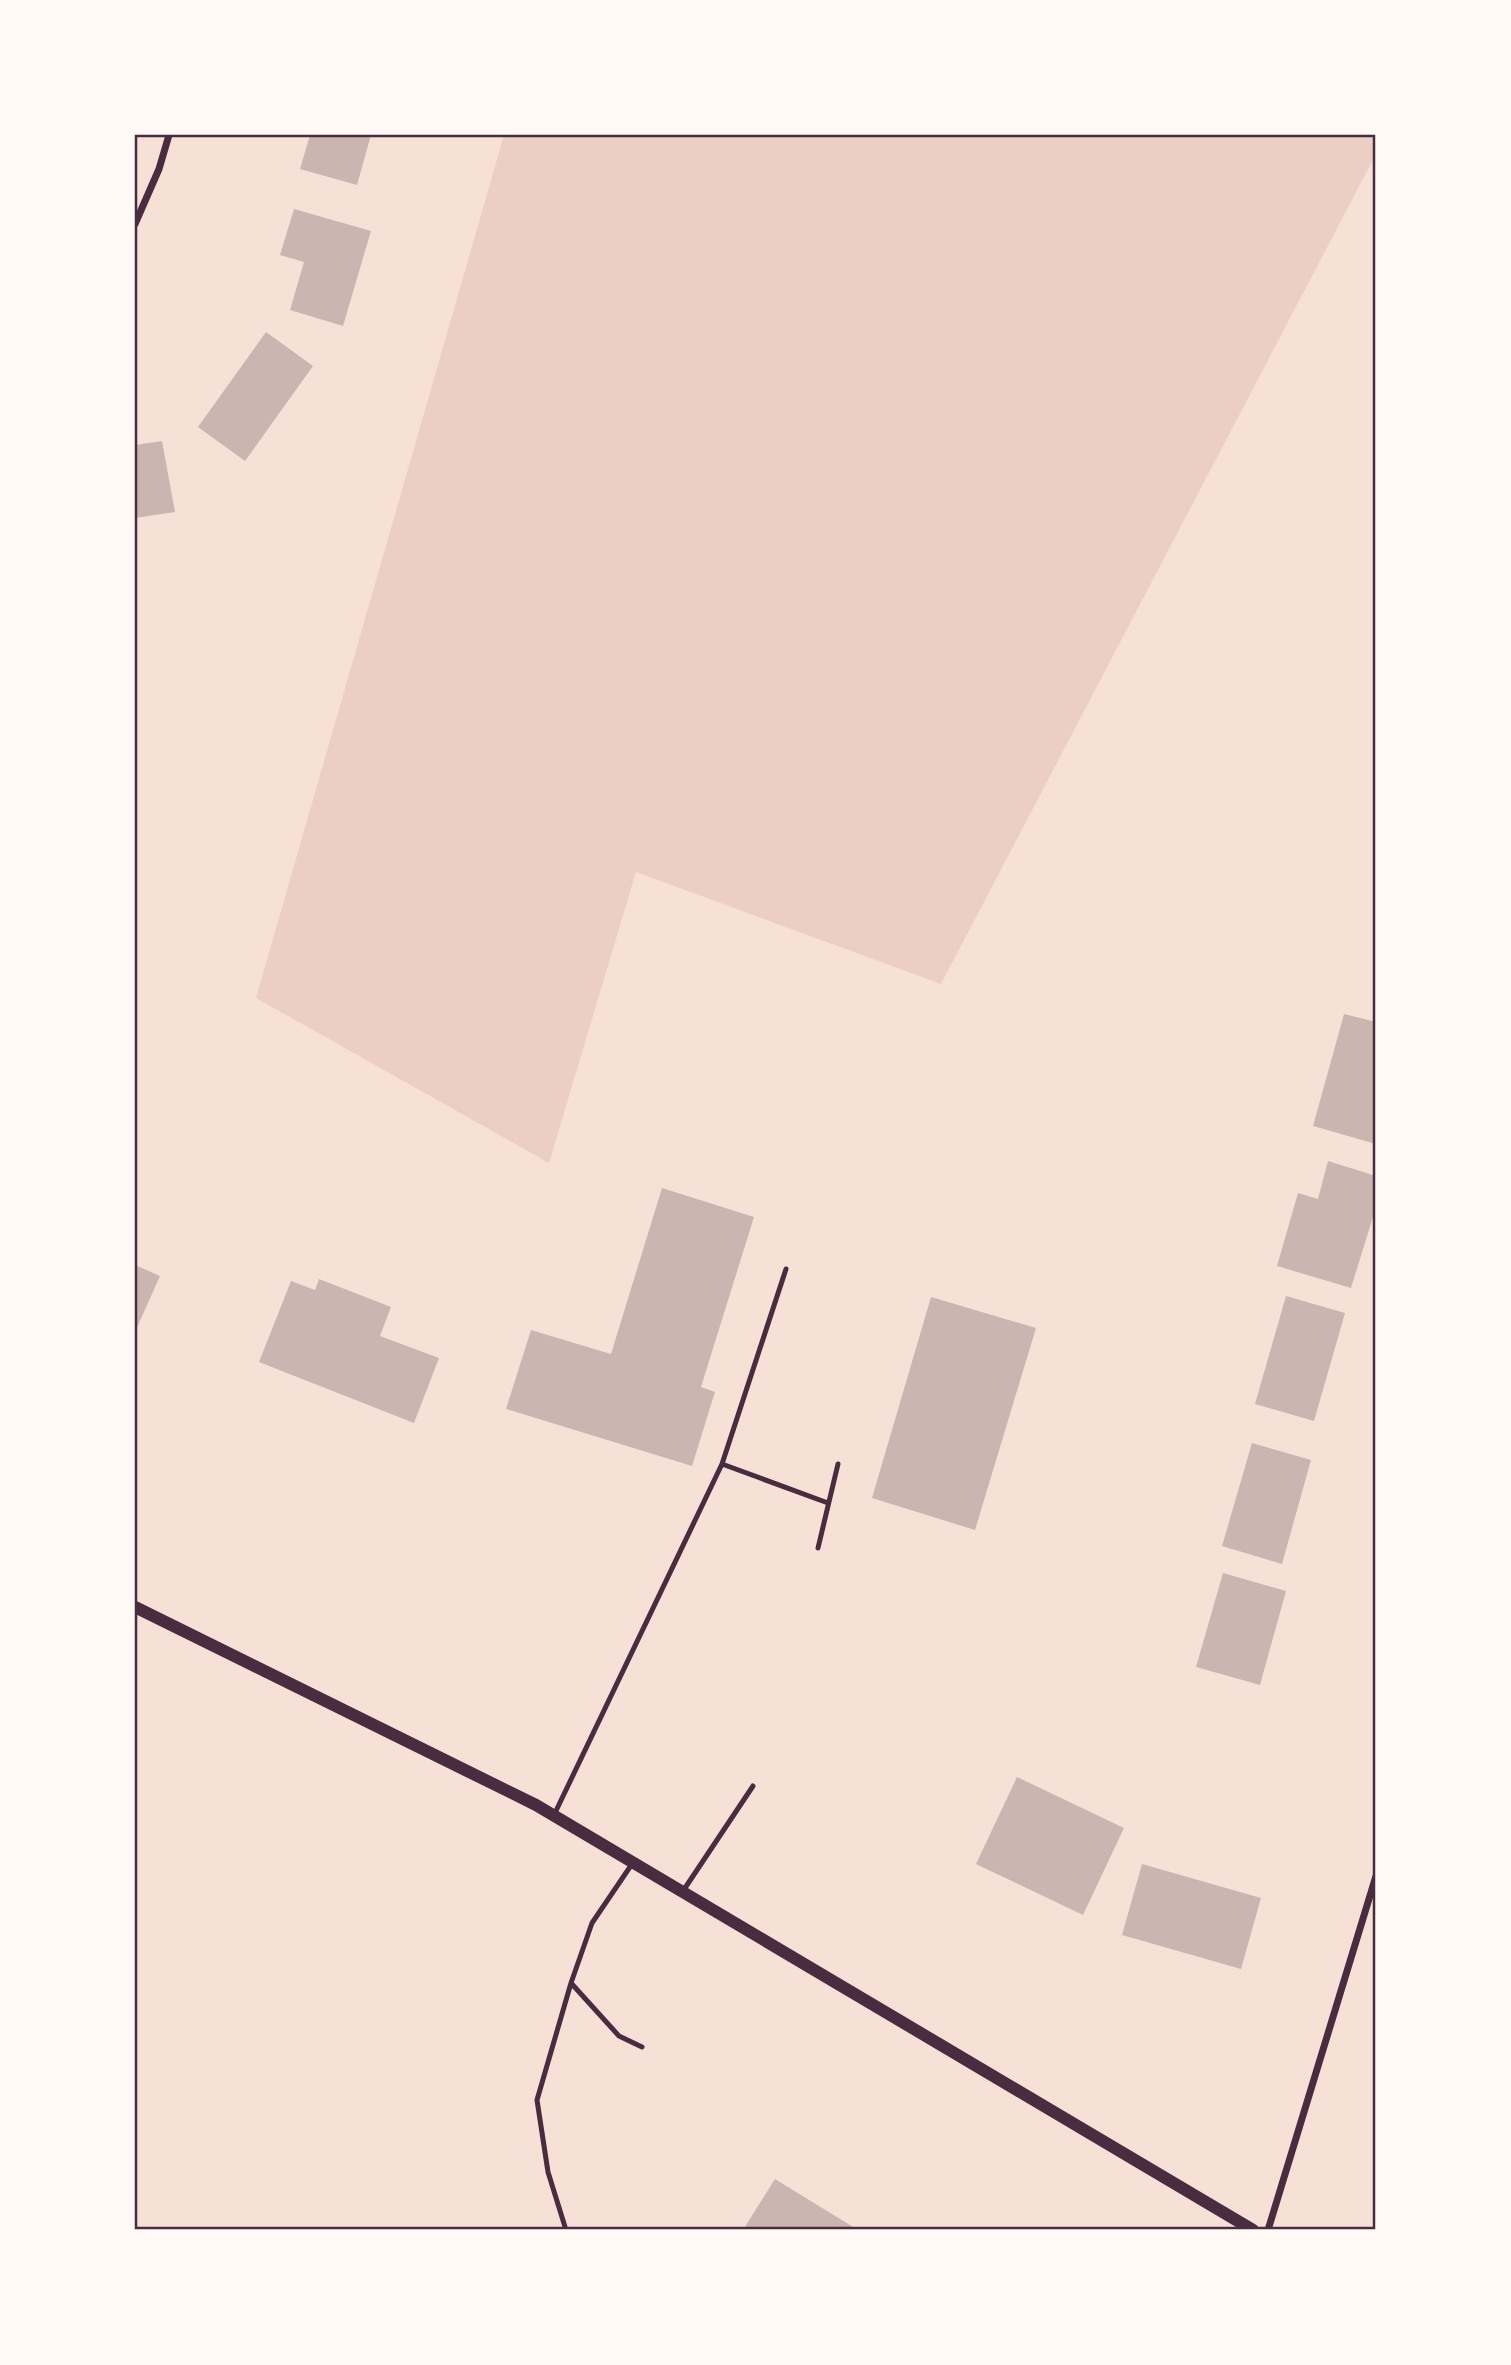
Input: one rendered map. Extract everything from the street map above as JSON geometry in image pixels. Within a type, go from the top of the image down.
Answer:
[{"type":"street","points":[[135,224],[159,169],[169,135]]},
{"type":"street","points":[[135,1607],[554,1815],[1254,2230]]},
{"type":"street","points":[[1268,2230],[1376,1875]]},
{"type":"lane","points":[[554,1815],[722,1464],[786,1269]]},
{"type":"lane","points":[[722,1464],[828,1503]]},
{"type":"lane","points":[[818,1548],[838,1464]]},
{"type":"lane","points":[[683,1891],[753,1786]]},
{"type":"lane","points":[[566,2230],[548,2172],[537,2100],[571,1983],[592,1923],[634,1862]]},
{"type":"lane","points":[[571,1983],[619,2036],[642,2047]]},
{"type":"shaded area","points":[[504,135],[1376,135],[1376,154],[941,984],[636,872],[549,1163],[256,998]]},
{"type":"building","points":[[310,135],[371,135],[357,185],[300,169]]},
{"type":"building","points":[[294,209],[371,231],[343,326],[290,310],[304,262],[280,255]]},
{"type":"building","points":[[266,332],[313,366],[245,461],[198,427]]},
{"type":"building","points":[[162,441],[175,512],[135,518],[135,445]]},
{"type":"building","points":[[1344,1014],[1376,1022],[1376,1144],[1313,1126]]},
{"type":"building","points":[[1328,1161],[1376,1176],[1376,1207],[1351,1288],[1277,1266],[1298,1193],[1318,1199]]},
{"type":"building","points":[[662,1188],[754,1217],[701,1387],[715,1392],[692,1466],[506,1409],[531,1330],[611,1354]]},
{"type":"building","points":[[135,1265],[160,1276],[135,1332]]},
{"type":"building","points":[[319,1279],[391,1307],[380,1336],[439,1358],[414,1423],[259,1362],[291,1281],[315,1290]]},
{"type":"building","points":[[1286,1296],[1345,1313],[1314,1421],[1255,1404]]},
{"type":"building","points":[[931,1297],[1036,1328],[975,1530],[872,1498]]},
{"type":"building","points":[[1252,1443],[1311,1460],[1282,1564],[1222,1546]]},
{"type":"building","points":[[1223,1573],[1286,1591],[1260,1685],[1196,1667]]},
{"type":"building","points":[[1017,1777],[1124,1828],[1083,1915],[976,1864]]},
{"type":"building","points":[[1142,1864],[1261,1898],[1241,1969],[1122,1935]]},
{"type":"building","points":[[775,2179],[858,2230],[743,2230]]}]
